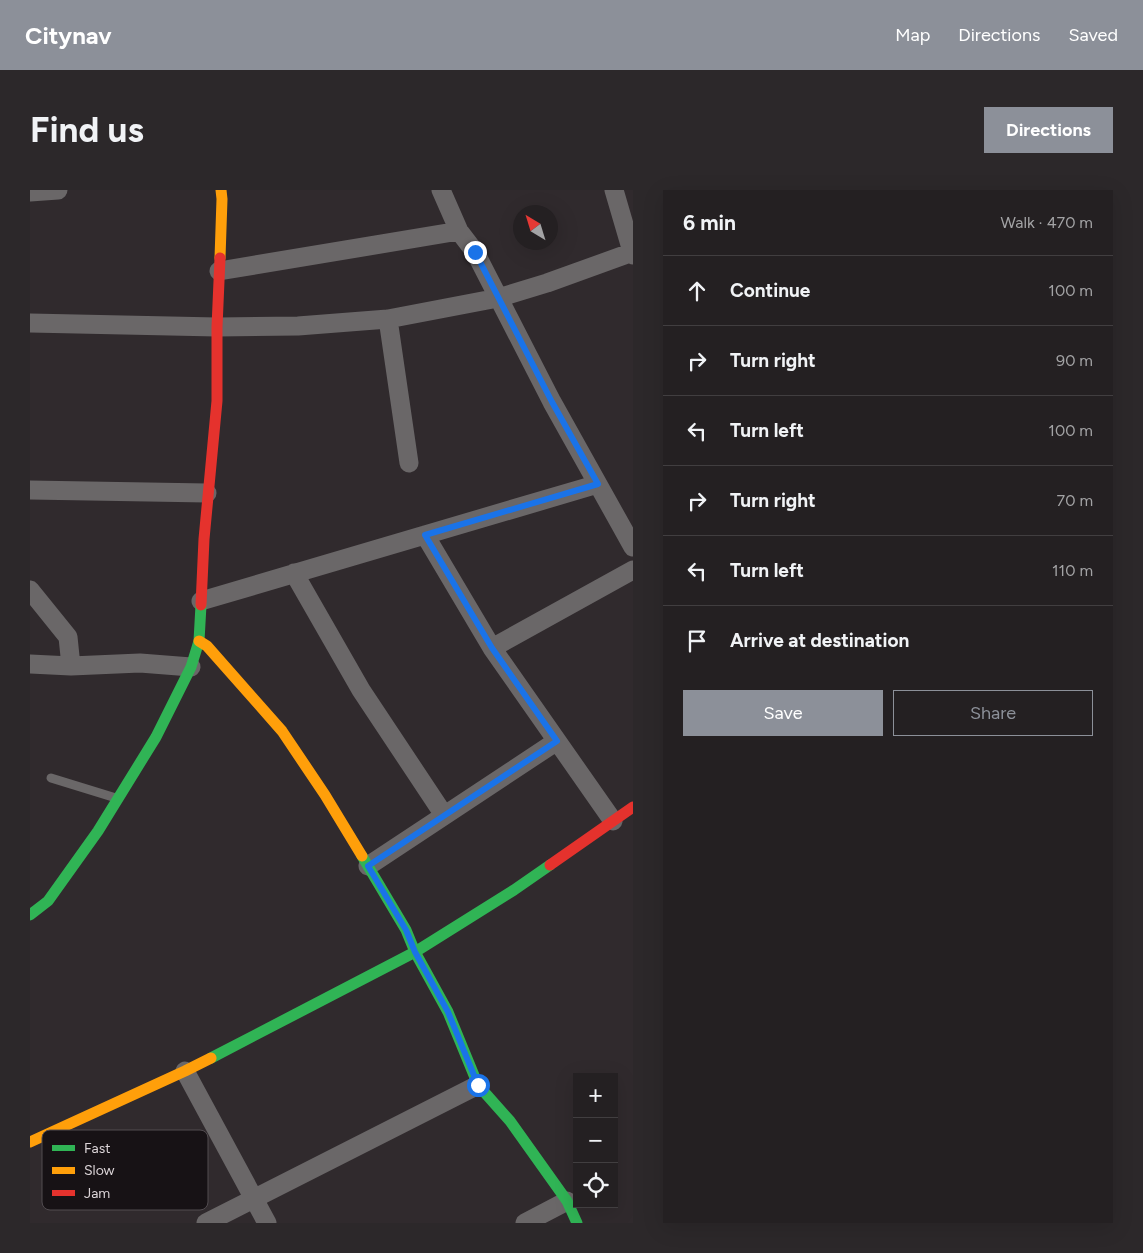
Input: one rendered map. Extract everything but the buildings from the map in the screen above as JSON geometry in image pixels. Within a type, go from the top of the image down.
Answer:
[{"type":"street","points":[[30,192],[58,190]]},
{"type":"street","points":[[30,915],[48,902],[98,831],[156,738],[192,667],[199,641],[207,493],[216,401],[216,327],[221,190]]},
{"type":"street","points":[[441,190],[459,231],[475,252],[552,402],[633,547]]},
{"type":"street","points":[[30,323],[216,327],[298,326],[388,318],[498,298],[633,253],[614,190]]},
{"type":"street","points":[[219,271],[459,231]]},
{"type":"street","points":[[388,318],[409,463]]},
{"type":"street","points":[[200,601],[598,484]]},
{"type":"street","points":[[30,490],[207,493]]},
{"type":"street","points":[[425,535],[492,648],[613,821]]},
{"type":"street","points":[[492,648],[633,570]]},
{"type":"street","points":[[294,574],[361,690],[444,815]]},
{"type":"street","points":[[30,590],[68,637],[71,666]]},
{"type":"street","points":[[199,641],[206,646],[282,731],[325,795],[406,930],[415,952],[448,1012],[478,1085],[510,1121],[567,1201],[577,1223]]},
{"type":"street","points":[[30,664],[71,666],[140,663],[192,667]]},
{"type":"street","points":[[368,866],[557,741]]},
{"type":"street","points":[[56,1130],[186,1070],[415,952],[514,890],[633,807]]},
{"type":"street","points":[[30,894],[48,902]]},
{"type":"street","points":[[186,1070],[267,1223]]},
{"type":"street","points":[[206,1223],[478,1085]]},
{"type":"street","points":[[30,1142],[42,1136]]},
{"type":"street","points":[[525,1223],[567,1201]]},
{"type":"lane","points":[[51,778],[118,798]]},
{"type":"traffic: fast","points":[[30,915],[48,901],[98,831],[156,737],[191,667],[199,641],[201,605]]},
{"type":"traffic: fast","points":[[362,856],[406,930],[415,952],[448,1012],[478,1085],[510,1121],[567,1201],[577,1223]]},
{"type":"traffic: fast","points":[[211,1058],[415,952],[514,890],[550,865]]},
{"type":"traffic: slow","points":[[220,258],[221,190]]},
{"type":"traffic: slow","points":[[199,641],[207,646],[282,731],[325,795],[362,856]]},
{"type":"traffic: slow","points":[[56,1130],[211,1058]]},
{"type":"traffic: slow","points":[[30,1142],[42,1137]]},
{"type":"traffic: jam","points":[[201,605],[204,539],[217,401],[217,327],[220,258]]},
{"type":"traffic: jam","points":[[550,865],[633,807]]},
{"type":"route","points":[[475,252],[552,402],[598,484],[425,535],[492,648],[557,741],[368,866],[406,930],[415,952],[448,1012],[478,1085]]}]
